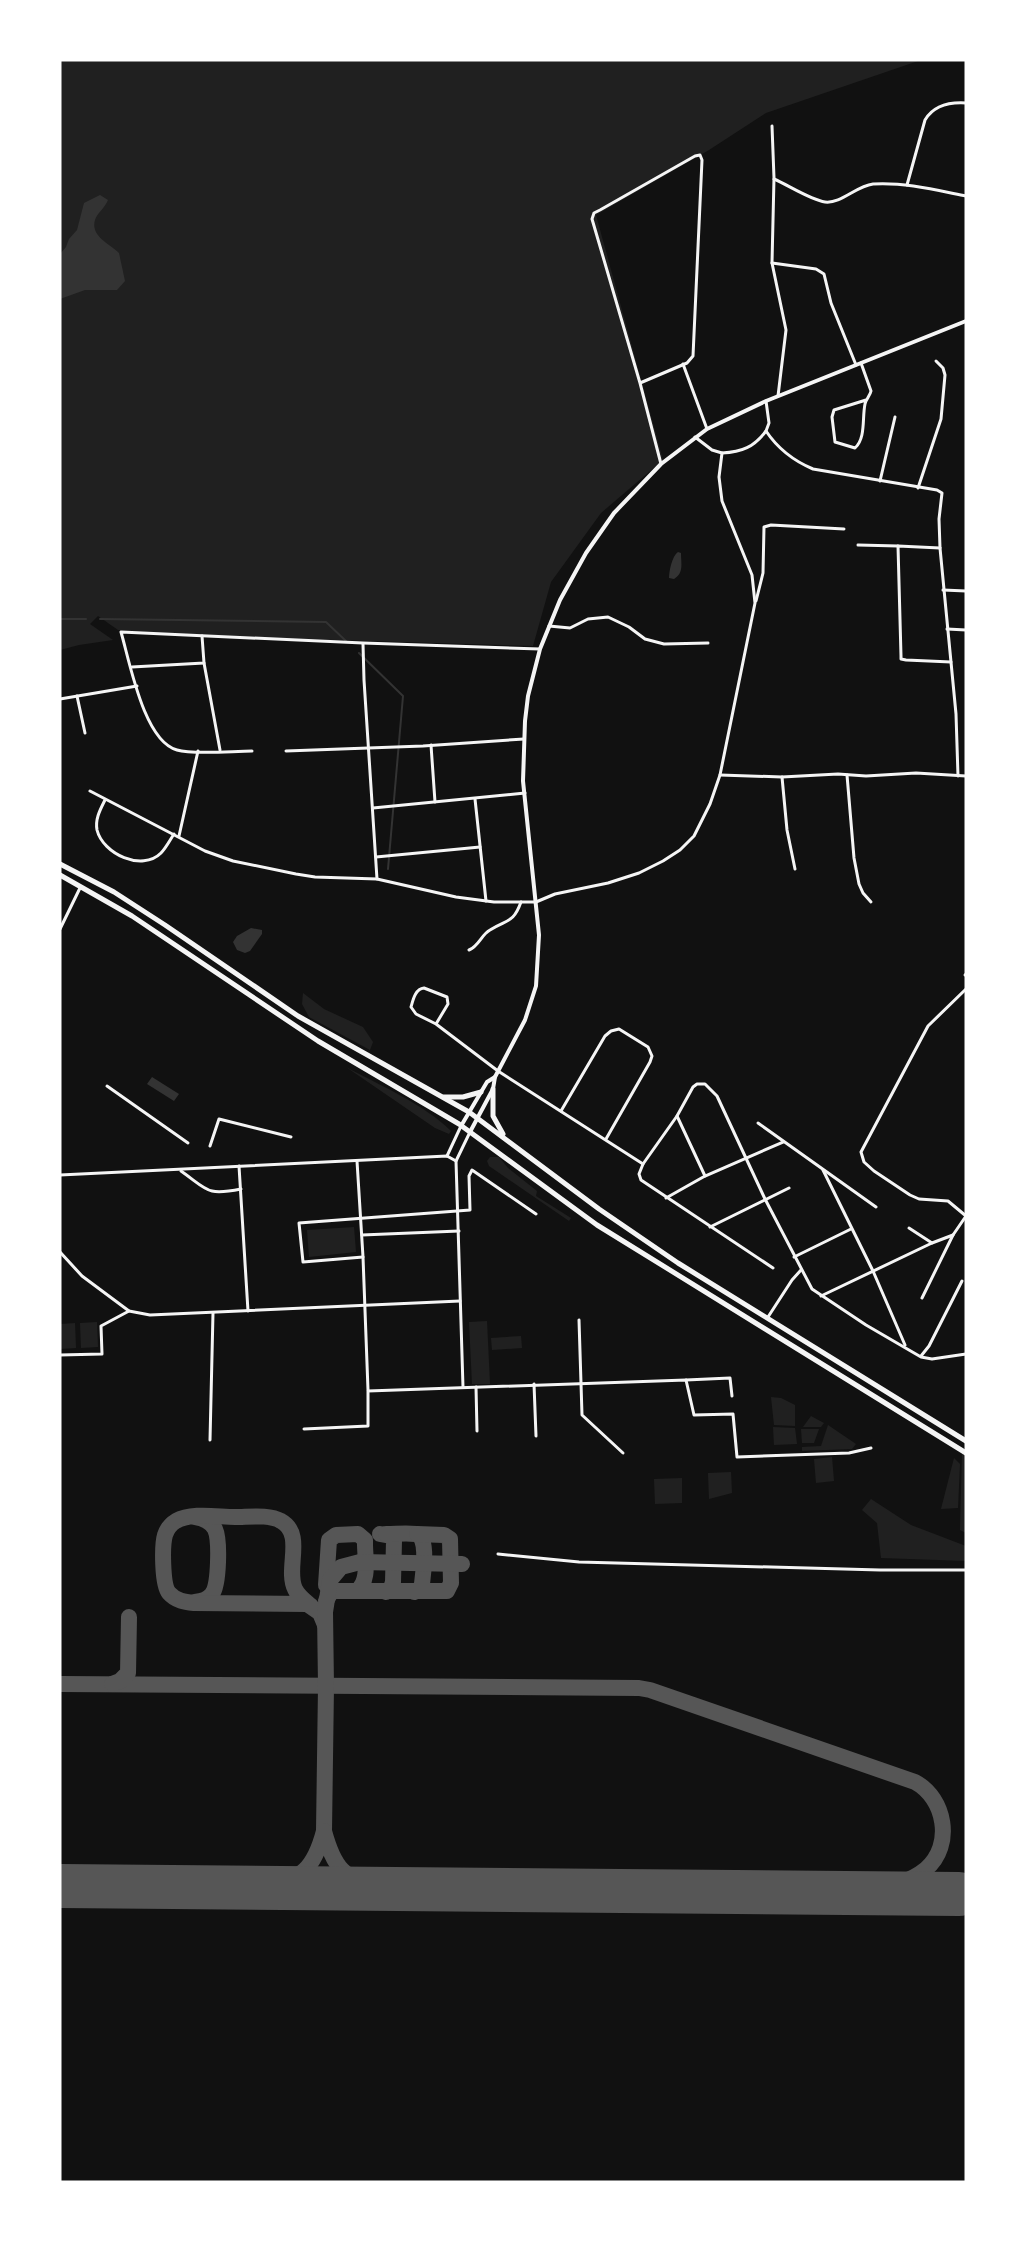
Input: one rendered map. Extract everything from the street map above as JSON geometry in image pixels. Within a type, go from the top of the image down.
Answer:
[{"type":"main road","points":[[60,864],[114,892],[287,1009],[469,1112],[599,1209],[684,1268],[966,1441]]},
{"type":"main road","points":[[60,875],[108,901],[318,1041],[461,1126],[597,1225],[966,1453]]},
{"type":"main road","points":[[108,901],[114,892]]},
{"type":"main road","points":[[493,1089],[493,1116],[505,1138]]},
{"type":"main road","points":[[444,1097],[463,1097],[481,1092]]},
{"type":"street","points":[[907,185],[929,113],[938,107],[966,103]]},
{"type":"street","points":[[772,126],[774,178],[772,263],[786,330],[778,396]]},
{"type":"street","points":[[640,383],[683,364],[693,356],[702,160],[698,154],[593,215],[593,223],[661,464]]},
{"type":"street","points":[[774,178],[825,202],[835,201],[857,188],[872,184],[907,185],[966,196]]},
{"type":"street","points":[[772,263],[816,269],[824,274],[831,303],[856,365]]},
{"type":"street","points":[[464,1387],[456,1161],[493,1089],[495,1077],[525,1020],[536,986],[540,952],[525,793],[524,739],[528,696],[540,648],[560,600],[586,553],[614,513],[661,464],[695,437],[766,401],[966,321]]},
{"type":"street","points":[[918,488],[941,418],[945,375],[943,368],[936,361]]},
{"type":"street","points":[[861,363],[871,395],[866,400],[834,410],[832,417],[835,442],[858,447],[866,400]]},
{"type":"street","points":[[683,364],[707,429]]},
{"type":"street","points":[[695,437],[712,450],[722,453],[746,450],[757,443],[766,431],[769,423],[766,401]]},
{"type":"street","points":[[880,481],[895,417]]},
{"type":"street","points":[[766,431],[772,440],[800,464],[813,469],[937,490],[942,493],[939,519],[940,548],[951,662],[958,776]]},
{"type":"street","points":[[722,453],[719,489],[752,575],[755,603]]},
{"type":"street","points":[[90,791],[206,851],[232,861],[275,870],[315,877],[377,879],[456,897],[486,901],[536,902],[555,894],[608,884],[639,873],[680,850],[694,836],[710,804],[720,775],[755,603],[764,573],[764,527],[771,525],[844,529]]},
{"type":"street","points":[[858,545],[940,548]]},
{"type":"street","points":[[898,546],[902,659],[951,662]]},
{"type":"street","points":[[944,590],[966,591]]},
{"type":"street","points":[[549,626],[570,628],[588,619],[608,617],[629,627],[645,639],[664,644],[708,644]]},
{"type":"street","points":[[947,629],[966,630]]},
{"type":"street","points":[[252,751],[198,752],[177,750],[165,744],[150,723],[121,632],[363,644],[540,648]]},
{"type":"street","points":[[202,636],[204,663],[220,751]]},
{"type":"street","points":[[363,644],[377,879]]},
{"type":"street","points":[[131,667],[204,663]]},
{"type":"street","points":[[60,699],[137,686]]},
{"type":"street","points":[[77,696],[85,733]]},
{"type":"street","points":[[286,751],[524,739]]},
{"type":"street","points":[[431,745],[435,802]]},
{"type":"street","points":[[179,836],[198,752]]},
{"type":"street","points":[[720,775],[866,777],[916,773],[966,776]]},
{"type":"street","points":[[847,775],[854,858],[859,885],[871,902]]},
{"type":"street","points":[[782,777],[787,830],[795,869]]},
{"type":"street","points":[[373,808],[525,793]]},
{"type":"street","points":[[475,799],[486,901]]},
{"type":"street","points":[[105,800],[97,815],[97,829],[101,840],[113,851],[128,859],[138,861],[152,859],[161,853],[174,834]]},
{"type":"street","points":[[376,857],[480,847]]},
{"type":"street","points":[[60,929],[81,886]]},
{"type":"street","points":[[469,950],[474,948],[488,931],[509,921],[517,914],[521,902]]},
{"type":"street","points":[[436,1024],[448,1000],[420,988],[412,1004],[412,1011],[436,1024],[498,1071],[643,1164]]},
{"type":"street","points":[[922,1298],[953,1235],[966,1216],[948,1201],[919,1199],[910,1195],[874,1171],[864,1162],[861,1152],[928,1026],[966,989]]},
{"type":"street","points":[[561,1111],[605,1036],[611,1031],[619,1029],[648,1047],[652,1056],[650,1062],[606,1139]]},
{"type":"street","points":[[447,1156],[481,1092],[490,1079],[495,1077]]},
{"type":"street","points":[[773,1268],[641,1180],[639,1174],[643,1164],[697,1084],[705,1084],[717,1096],[765,1199],[812,1289],[921,1357],[932,1359],[966,1354]]},
{"type":"street","points":[[107,1086],[188,1143]]},
{"type":"street","points":[[677,1116],[705,1176]]},
{"type":"street","points":[[210,1146],[219,1119],[291,1137]]},
{"type":"street","points":[[758,1123],[876,1207]]},
{"type":"street","points":[[666,1198],[705,1176],[784,1141]]},
{"type":"street","points":[[60,1180],[61,1175],[239,1165],[447,1156],[456,1161]]},
{"type":"street","points":[[304,1429],[368,1426],[363,1257],[357,1161]]},
{"type":"street","points":[[239,1165],[248,1311]]},
{"type":"street","points":[[179,1170],[208,1191],[218,1193],[241,1189]]},
{"type":"street","points":[[363,1257],[303,1262],[300,1223],[470,1210],[469,1176],[472,1170],[536,1214]]},
{"type":"street","points":[[823,1170],[873,1271],[906,1347]]},
{"type":"street","points":[[710,1227],[789,1188]]},
{"type":"street","points":[[909,1228],[932,1243]]},
{"type":"street","points":[[794,1257],[851,1229]]},
{"type":"street","points":[[362,1235],[459,1231]]},
{"type":"street","points":[[821,1296],[953,1235]]},
{"type":"street","points":[[60,1252],[88,1282],[129,1311],[150,1314],[460,1301]]},
{"type":"street","points":[[767,1319],[801,1270]]},
{"type":"street","points":[[921,1357],[962,1281]]},
{"type":"street","points":[[60,1355],[102,1353],[101,1326],[129,1311]]},
{"type":"street","points":[[210,1440],[213,1313]]},
{"type":"street","points":[[579,1320],[579,1383],[582,1415],[623,1453]]},
{"type":"street","points":[[368,1391],[730,1378],[732,1395]]},
{"type":"street","points":[[686,1380],[694,1415],[733,1414],[737,1456],[849,1453],[871,1448]]},
{"type":"street","points":[[534,1384],[536,1436]]},
{"type":"street","points":[[476,1387],[477,1431]]},
{"type":"street","points":[[498,1554],[579,1562],[966,1570]]},
{"type":"shaded area","points":[[60,60],[921,60],[766,113],[709,150],[596,215],[663,460],[601,513],[551,582],[533,646],[144,634],[118,630],[98,616],[90,624],[113,640],[60,650]]},
{"type":"shaded area","points":[[100,195],[108,200],[96,217],[95,231],[119,253],[125,281],[117,290],[85,290],[60,299],[60,254],[77,230],[84,203]]},
{"type":"shaded area","points":[[678,552],[681,553],[681,571],[674,579],[669,578],[670,568]]},
{"type":"shaded area","points":[[251,928],[262,930],[262,934],[250,951],[245,953],[237,950],[233,942],[237,936]]},
{"type":"shaded area","points":[[303,993],[324,1009],[363,1027],[373,1042],[370,1050],[309,1017],[302,1004]]},
{"type":"shaded area","points":[[346,1067],[415,1104],[451,1131],[449,1134],[435,1128]]},
{"type":"shaded area","points":[[152,1077],[179,1094],[174,1101],[147,1084]]},
{"type":"shaded area","points":[[490,1157],[499,1157],[508,1168],[537,1191],[536,1196],[571,1218],[569,1221],[489,1166],[487,1161]]},
{"type":"shaded area","points":[[354,1227],[356,1252],[309,1257],[307,1230]]},
{"type":"shaded area","points":[[487,1321],[490,1384],[472,1384],[469,1322]]},
{"type":"shaded area","points":[[97,1322],[98,1347],[81,1348],[80,1323]]},
{"type":"shaded area","points":[[75,1323],[76,1348],[60,1349],[60,1324]]},
{"type":"shaded area","points":[[521,1336],[522,1348],[492,1350],[491,1338]]},
{"type":"shaded area","points":[[771,1397],[781,1398],[795,1405],[795,1426],[774,1425]]},
{"type":"shaded area","points":[[811,1416],[824,1423],[821,1427],[803,1427]]},
{"type":"shaded area","points":[[828,1425],[856,1444],[852,1449],[802,1451],[802,1447],[821,1446]]},
{"type":"shaded area","points":[[773,1427],[795,1428],[797,1444],[774,1445]]},
{"type":"shaded area","points":[[801,1429],[819,1429],[814,1443],[802,1443]]},
{"type":"shaded area","points":[[962,1452],[966,1455],[966,1533],[960,1530]]},
{"type":"shaded area","points":[[832,1457],[834,1481],[816,1483],[814,1459]]},
{"type":"shaded area","points":[[954,1458],[960,1464],[958,1508],[941,1509]]},
{"type":"shaded area","points":[[731,1472],[732,1493],[709,1499],[708,1473]]},
{"type":"shaded area","points":[[682,1478],[682,1503],[655,1504],[654,1479]]},
{"type":"shaded area","points":[[871,1499],[911,1525],[966,1546],[966,1561],[881,1558],[877,1523],[862,1510]]},
{"type":"waterway","points":[[60,619],[86,619]]},
{"type":"waterway","points":[[100,619],[326,622],[347,642]]},
{"type":"waterway","points":[[359,653],[403,696],[388,869]]},
{"type":"taxiway","points":[[311,1606],[295,1589],[292,1572],[292,1534],[281,1521],[265,1517],[197,1516],[182,1518],[171,1525],[167,1531],[163,1547],[164,1574],[167,1589],[175,1598],[194,1603],[307,1604],[320,1613],[325,1625]]},
{"type":"taxiway","points":[[195,1517],[207,1521],[215,1529],[218,1552],[217,1572],[212,1594],[202,1601],[195,1602]]},
{"type":"taxiway","points":[[326,1585],[329,1540],[336,1535],[358,1534],[365,1540],[366,1570],[363,1582],[356,1591]]},
{"type":"taxiway","points":[[380,1534],[391,1536],[394,1541],[393,1582],[391,1588],[386,1592]]},
{"type":"taxiway","points":[[386,1534],[416,1534],[423,1542],[422,1584],[420,1589],[414,1592]]},
{"type":"taxiway","points":[[326,1601],[331,1592],[336,1591],[447,1591],[451,1583],[450,1539],[444,1535],[417,1534]]},
{"type":"taxiway","points":[[324,1831],[325,1612],[330,1580],[341,1567],[360,1562],[462,1564]]},
{"type":"taxiway","points":[[112,1684],[120,1681],[128,1673],[129,1617]]},
{"type":"taxiway","points":[[60,1684],[639,1688],[650,1690],[915,1782],[925,1789],[939,1810],[942,1822],[943,1835],[935,1859],[926,1869],[912,1878],[865,1893]]},
{"type":"taxiway","points":[[263,1888],[288,1881],[304,1870],[316,1855],[324,1831],[336,1863],[342,1870],[357,1880],[381,1889]]},
{"type":"runway","points":[[60,1886],[959,1894]]}]
